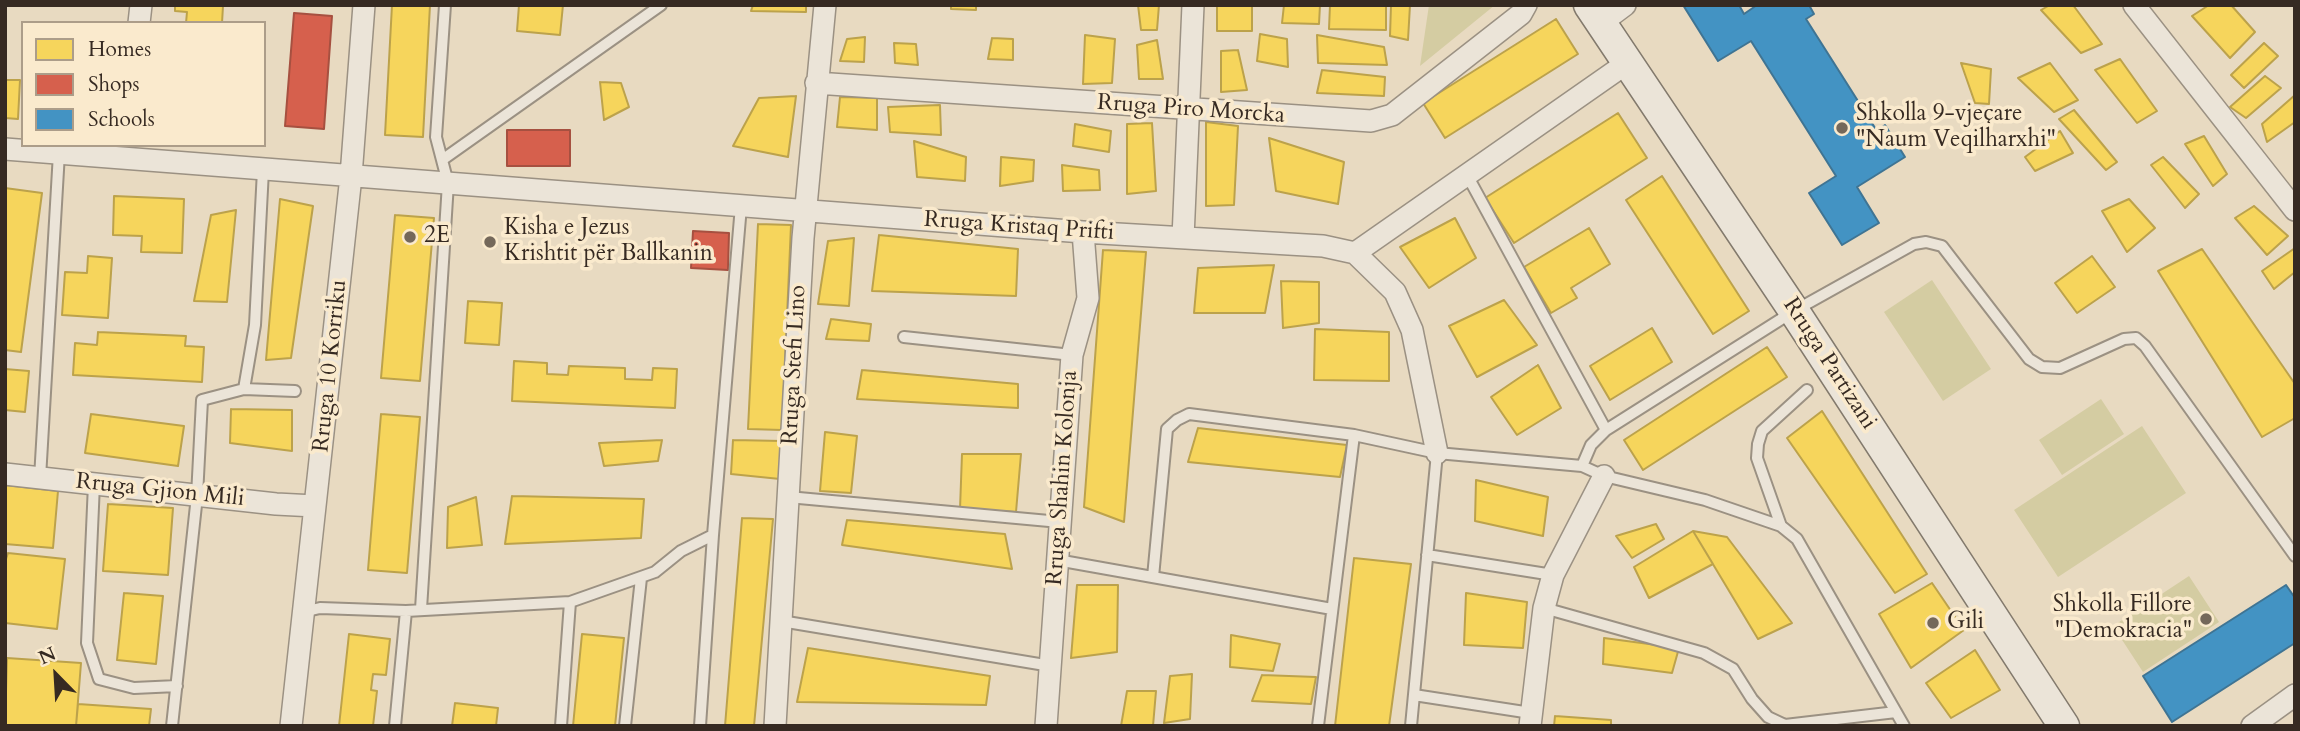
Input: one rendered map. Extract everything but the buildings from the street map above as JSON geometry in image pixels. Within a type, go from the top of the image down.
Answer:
[{"type":"street","name":"Rruga 10 Korriku","points":[[291,726],[351,176],[364,5]]},
{"type":"street","name":"Rruga Stefi Lino","points":[[775,726],[805,211],[824,5]]},
{"type":"street","points":[[1183,238],[1193,5]]},
{"type":"street","name":"Rruga Piro Morcka","points":[[816,83],[1371,121],[1392,115],[1521,14],[1526,5]]},
{"type":"street","points":[[1595,14],[1625,5]]},
{"type":"street","points":[[2134,5],[2295,210]]},
{"type":"street","name":"Rruga Partizani","points":[[1595,14],[1794,311],[2064,726]]},
{"type":"street","points":[[1437,453],[1412,330],[1395,292],[1356,253],[1627,63]]},
{"type":"street","name":"Rruga Kristaq Prifti","points":[[5,149],[60,153],[130,152],[263,170],[1083,232],[1323,246],[1356,253]]},
{"type":"street","name":"Rruga Shahin Kolonja","points":[[1046,726],[1072,355],[1087,298],[1083,232]]},
{"type":"street","name":"Rruga Gjion Mili","points":[[5,474],[276,505],[315,506]]},
{"type":"street","points":[[1531,719],[1545,608],[1553,575],[1604,476]]},
{"type":"street","points":[[2265,722],[2295,695]]},
{"type":"lane","points":[[421,610],[448,183],[436,137],[445,5]]},
{"type":"lane","points":[[442,160],[662,5]]},
{"type":"lane","points":[[40,478],[60,153]]},
{"type":"lane","points":[[244,389],[255,326],[263,170]]},
{"type":"lane","points":[[1467,175],[1606,430]]},
{"type":"lane","points":[[700,726],[741,206]]},
{"type":"lane","points":[[1582,466],[1591,445],[1606,430],[1794,311],[1914,244],[1926,242],[1942,246],[2029,359],[2042,368],[2060,368],[2124,339],[2136,338],[2145,346],[2295,556]]},
{"type":"lane","points":[[904,337],[1072,355]]},
{"type":"lane","points":[[172,726],[197,496],[202,400],[244,389],[295,391]]},
{"type":"lane","points":[[1782,526],[1757,458],[1758,444],[1762,430],[1807,390]]},
{"type":"lane","points":[[1153,577],[1167,429],[1189,414],[1354,435],[1437,453],[1582,466],[1604,476],[1705,500],[1782,526],[1797,539],[1904,726]]},
{"type":"lane","points":[[1318,726],[1354,435]]},
{"type":"lane","points":[[1411,726],[1437,453]]},
{"type":"lane","points":[[93,484],[86,643],[99,679],[134,688],[177,686]]},
{"type":"lane","points":[[788,498],[1060,522]]},
{"type":"lane","points":[[303,612],[320,608],[406,611],[570,602],[655,572],[681,551],[713,535]]},
{"type":"lane","points":[[1427,555],[1553,575]]},
{"type":"lane","points":[[1058,560],[1332,609]]},
{"type":"lane","points":[[625,726],[641,578]]},
{"type":"lane","points":[[561,726],[570,602]]},
{"type":"lane","points":[[1545,608],[1704,653],[1733,669],[1752,699],[1768,717],[1785,726],[1896,712]]},
{"type":"lane","points":[[395,726],[406,611]]},
{"type":"lane","points":[[781,621],[1051,666]]},
{"type":"lane","points":[[1414,695],[1531,719]]},
{"type":"shaded area","points":[[1429,5],[1495,5],[1420,66]]},
{"type":"shaded area","points":[[1932,280],[1991,369],[1943,401],[1884,312]]},
{"type":"shaded area","points":[[2101,399],[2124,434],[2062,475],[2039,440]]},
{"type":"shaded area","points":[[2142,426],[2186,493],[2058,577],[2014,510]]},
{"type":"shaded area","points":[[2189,576],[2219,622],[2143,672],[2113,626]]},
{"type":"place","name":"Shkolla 9-vjeçare \"Naum Veqilharxhi\"","points":[[1842,128]]},
{"type":"place","name":"2E","points":[[410,237]]},
{"type":"place","name":"Kisha e Jezus Krishtit për Ballkanin","points":[[490,242]]},
{"type":"place","name":"Shkolla Fillore \"Demokracia\"","points":[[2206,619]]},
{"type":"place","name":"Gili","points":[[1933,623]]}]
